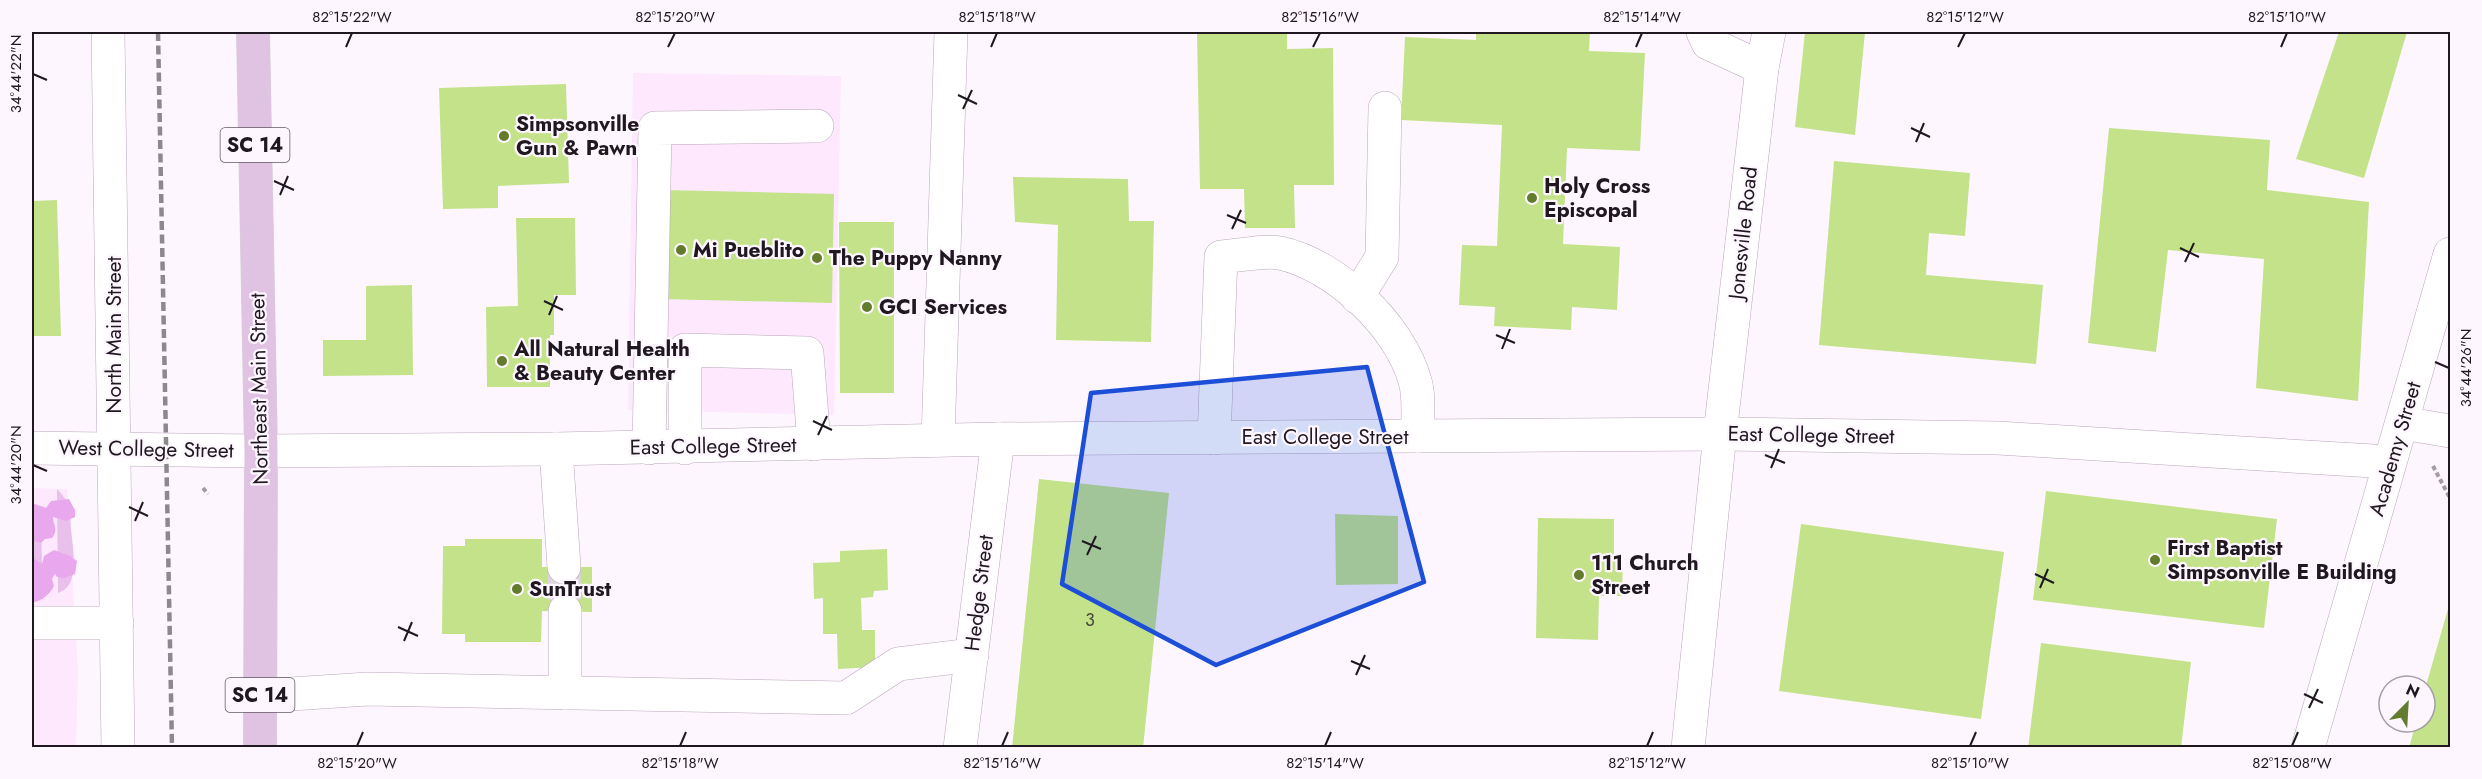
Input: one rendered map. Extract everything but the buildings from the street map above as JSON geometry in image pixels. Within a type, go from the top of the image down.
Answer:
[{"type":"main road","name":"Northeast Main Street","points":[[253,32],[261,451],[260,747]]},
{"type":"street","name":"North Main Street","points":[[108,32],[118,747]]},
{"type":"street","points":[[938,440],[951,32]]},
{"type":"street","points":[[1703,32],[1708,43],[1762,68]]},
{"type":"street","name":"Jonesville Road","points":[[1688,747],[1720,434],[1762,68],[1769,32]]},
{"type":"street","points":[[1357,297],[1382,257],[1385,108]]},
{"type":"street","points":[[648,448],[655,128],[816,126]]},
{"type":"street","points":[[1215,438],[1221,257],[1279,253],[1321,269],[1375,310],[1402,346],[1416,383],[1418,436]]},
{"type":"street","name":"Academy Street","points":[[2308,747],[2451,254]]},
{"type":"street","points":[[685,448],[685,350],[807,353],[814,444]]},
{"type":"street","points":[[2402,423],[2451,430]]},
{"type":"street","name":"East College Street","points":[[261,451],[685,448],[998,439],[1720,434],[1998,438],[2373,461],[2389,464]]},
{"type":"street","name":"Hedge Street","points":[[960,747],[998,439]]},
{"type":"street","name":"West College Street","points":[[32,448],[261,451]]},
{"type":"street","points":[[556,449],[564,567]]},
{"type":"street","points":[[565,612],[565,693]]},
{"type":"street","points":[[32,623],[117,623]]},
{"type":"street","points":[[260,696],[368,689],[846,698],[898,664],[972,655]]},
{"type":"path","points":[[2433,466],[2451,498]]},
{"type":"highlighted area","points":[[1367,367],[1424,582],[1216,665],[1062,584],[1091,393]]},
{"type":"shaded area","points":[[633,73],[841,76],[834,415],[628,410]]},
{"type":"shaded area","points":[[32,488],[67,489],[78,671],[76,747],[32,748]]},
{"type":"shaded area","points":[[57,489],[65,498],[70,509],[74,555],[70,582],[58,593]]},
{"type":"shaded area","points":[[69,499],[75,510],[75,517],[66,521],[53,517],[55,530],[52,538],[45,539],[41,543],[32,540],[32,503],[46,508],[51,501]]},
{"type":"shaded area","points":[[32,525],[41,526],[43,599],[32,598]]},
{"type":"shaded area","points":[[54,550],[77,561],[75,574],[64,578],[57,577],[55,574],[52,579],[54,586],[50,592],[42,599],[32,602],[32,560],[33,558],[42,564],[44,556]]},
{"type":"tunnel","points":[[564,567],[565,611]]},
{"type":"railway","points":[[158,32],[172,748]]},
{"type":"place","name":"Simpsonville Gun & Pawn","points":[[504,136]]},
{"type":"place","name":"Holy Cross Episcopal","points":[[1532,198]]},
{"type":"place","name":"Mi Pueblito","points":[[681,250]]},
{"type":"place","name":"The Puppy Nanny","points":[[817,258]]},
{"type":"place","name":"GCI Services","points":[[867,307]]},
{"type":"place","name":"All Natural Health & Beauty Center","points":[[502,361]]},
{"type":"place","name":"First Baptist Simpsonville E Building","points":[[2155,560]]},
{"type":"place","name":"111 Church Street","points":[[1579,575]]},
{"type":"place","name":"SunTrust","points":[[517,589]]}]
